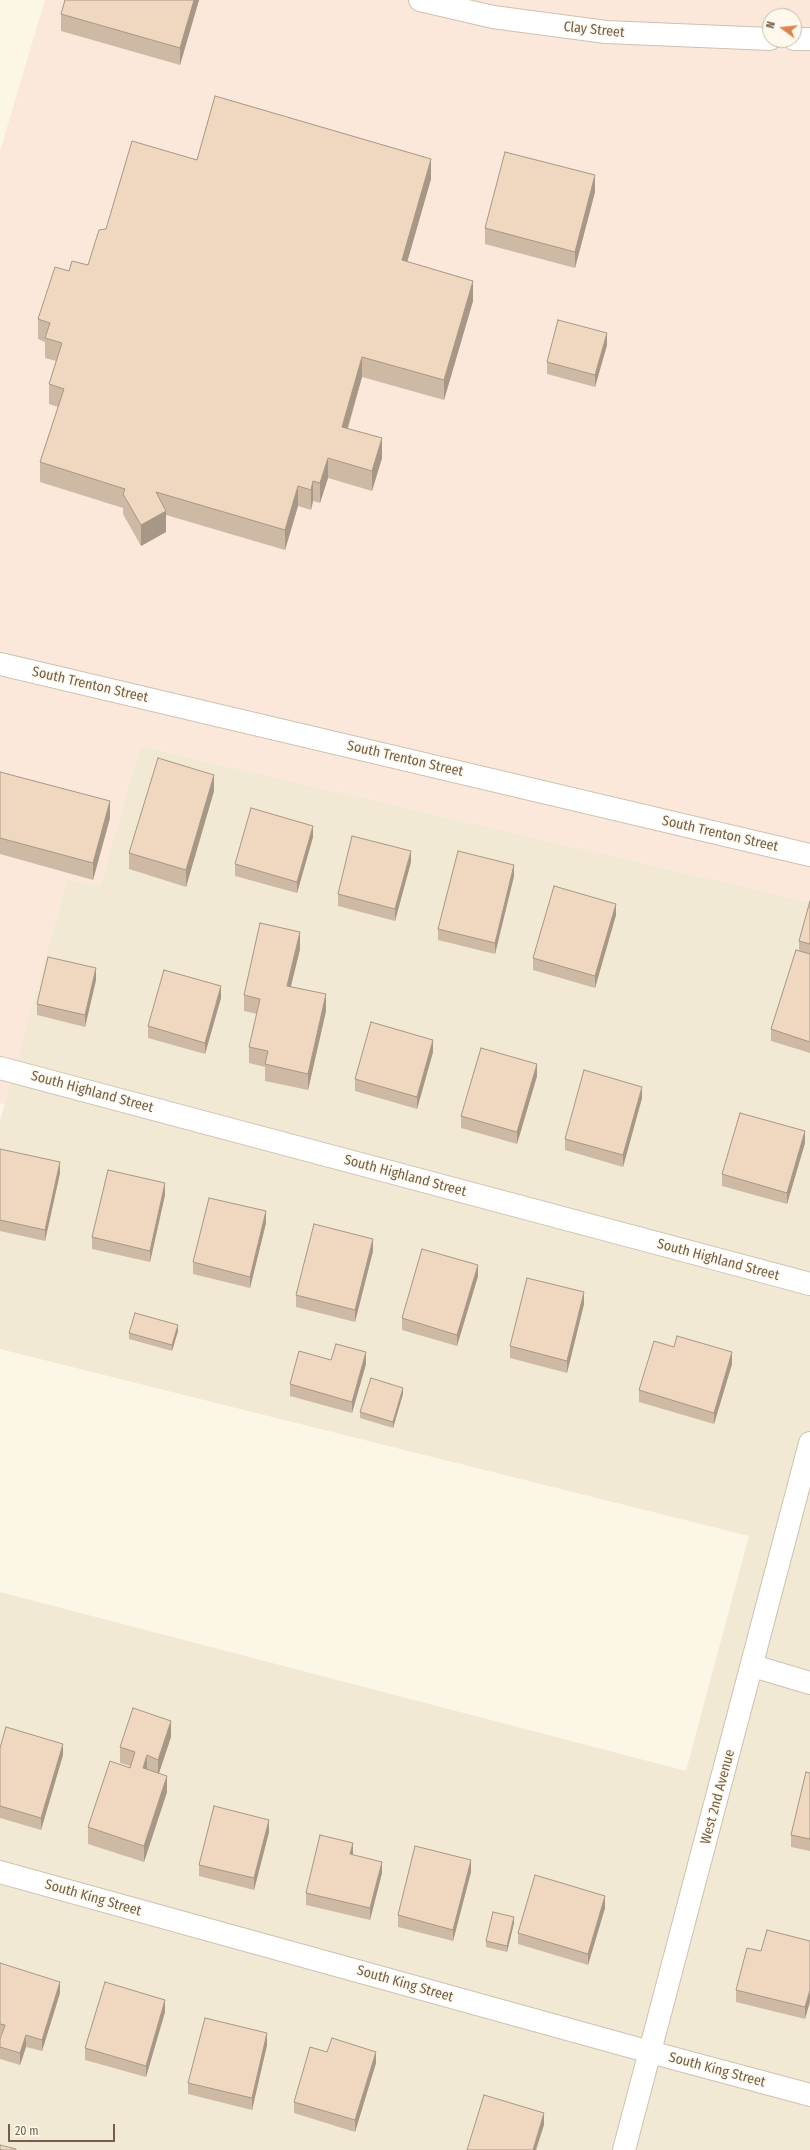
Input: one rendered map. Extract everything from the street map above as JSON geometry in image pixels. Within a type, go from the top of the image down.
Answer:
[{"type":"street","name":"Clay Street","points":[[420,0],[493,17],[606,32],[762,39]]},
{"type":"street","name":"South Trenton Street","points":[[0,664],[810,855]]},
{"type":"street","name":"South Highland Street","points":[[0,1068],[810,1284]]},
{"type":"street","name":"West 2nd Avenue","points":[[624,2150],[810,1443]]},
{"type":"street","points":[[752,1666],[810,1683]]},
{"type":"street","name":"South King Street","points":[[0,1872],[810,2095]]},
{"type":"shaded area","points":[[45,0],[810,0],[810,902],[140,746],[100,886],[67,879],[5,1105],[0,1103],[0,151]]},
{"type":"shaded area","points":[[140,746],[810,902],[810,2150],[0,2150],[0,1592],[686,1771],[749,1536],[0,1349],[0,1121],[67,879],[100,886]]},
{"type":"building","points":[[65,0],[194,0],[180,48],[61,14]]},
{"type":"building","points":[[215,96],[431,159],[402,260],[473,281],[444,380],[362,357],[342,427],[382,438],[372,471],[328,458],[320,483],[313,481],[311,490],[298,486],[285,530],[156,492],[166,511],[141,525],[123,494],[125,489],[40,462],[64,389],[49,384],[62,343],[45,338],[50,323],[38,319],[55,267],[69,271],[72,261],[88,265],[99,230],[106,229],[132,141],[197,160]]},
{"type":"building","points":[[505,152],[595,175],[575,252],[485,228]]},
{"type":"building","points":[[558,320],[607,333],[595,375],[547,362]]},
{"type":"building","points":[[158,758],[214,775],[186,870],[129,853]]},
{"type":"building","points":[[0,772],[110,801],[93,863],[0,838]]},
{"type":"building","points":[[251,808],[313,826],[297,882],[235,864]]},
{"type":"building","points":[[352,836],[411,851],[395,909],[338,894]]},
{"type":"building","points":[[458,851],[514,865],[495,943],[438,929]]},
{"type":"building","points":[[554,886],[616,904],[595,976],[533,958]]},
{"type":"building","points":[[810,901],[810,944],[799,941]]},
{"type":"building","points":[[260,923],[300,932],[287,986],[326,994],[308,1074],[265,1064],[268,1051],[249,1047],[260,999],[244,995]]},
{"type":"building","points":[[796,950],[810,954],[810,1042],[771,1029]]},
{"type":"building","points":[[48,957],[96,968],[85,1015],[37,1004]]},
{"type":"building","points":[[164,970],[221,986],[205,1043],[148,1026]]},
{"type":"building","points":[[371,1022],[433,1040],[417,1097],[355,1079]]},
{"type":"building","points":[[481,1048],[537,1064],[517,1132],[461,1116]]},
{"type":"building","points":[[584,1070],[642,1087],[623,1155],[565,1139]]},
{"type":"building","points":[[740,1113],[805,1131],[787,1193],[722,1174]]},
{"type":"building","points":[[0,1149],[60,1162],[45,1230],[0,1220]]},
{"type":"building","points":[[108,1170],[165,1183],[150,1251],[92,1237]]},
{"type":"building","points":[[209,1198],[266,1211],[250,1277],[193,1262]]},
{"type":"building","points":[[314,1224],[373,1239],[355,1310],[296,1295]]},
{"type":"building","points":[[422,1249],[478,1265],[457,1335],[402,1318]]},
{"type":"building","points":[[527,1278],[584,1292],[567,1361],[510,1346]]},
{"type":"building","points":[[135,1313],[178,1325],[172,1345],[129,1333]]},
{"type":"building","points":[[677,1336],[732,1352],[714,1413],[639,1390],[654,1341],[674,1347]]},
{"type":"building","points":[[336,1344],[366,1352],[352,1402],[290,1384],[299,1351],[331,1360]]},
{"type":"building","points":[[371,1378],[403,1388],[393,1422],[360,1412]]},
{"type":"building","points":[[133,1708],[171,1721],[158,1760],[147,1755],[143,1768],[167,1776],[144,1846],[88,1827],[110,1761],[130,1768],[135,1752],[120,1747]]},
{"type":"building","points":[[6,1727],[63,1744],[41,1818],[0,1806],[0,1748]]},
{"type":"building","points":[[806,1772],[810,1773],[810,1839],[791,1835]]},
{"type":"building","points":[[214,1806],[269,1820],[254,1878],[199,1865]]},
{"type":"building","points":[[320,1835],[353,1843],[350,1854],[382,1862],[370,1908],[306,1893]]},
{"type":"building","points":[[415,1846],[471,1860],[453,1930],[398,1915]]},
{"type":"building","points":[[535,1875],[605,1896],[588,1954],[518,1933]]},
{"type":"building","points":[[493,1912],[514,1917],[507,1946],[486,1941]]},
{"type":"building","points":[[767,1930],[810,1941],[810,1990],[805,2007],[736,1990],[747,1948],[761,1951]]},
{"type":"building","points":[[0,1963],[60,1982],[42,2040],[26,2035],[20,2053],[0,2047],[0,2039],[5,2025],[0,2024]]},
{"type":"building","points":[[105,1982],[165,2000],[146,2066],[85,2048]]},
{"type":"building","points":[[205,2018],[267,2033],[252,2098],[188,2083]]},
{"type":"building","points":[[332,2038],[376,2052],[355,2120],[294,2102],[310,2047],[327,2052]]},
{"type":"building","points":[[484,2095],[544,2113],[533,2150],[467,2150]]},
{"type":"building","points":[[0,2145],[16,2149],[16,2150],[0,2150]]}]
